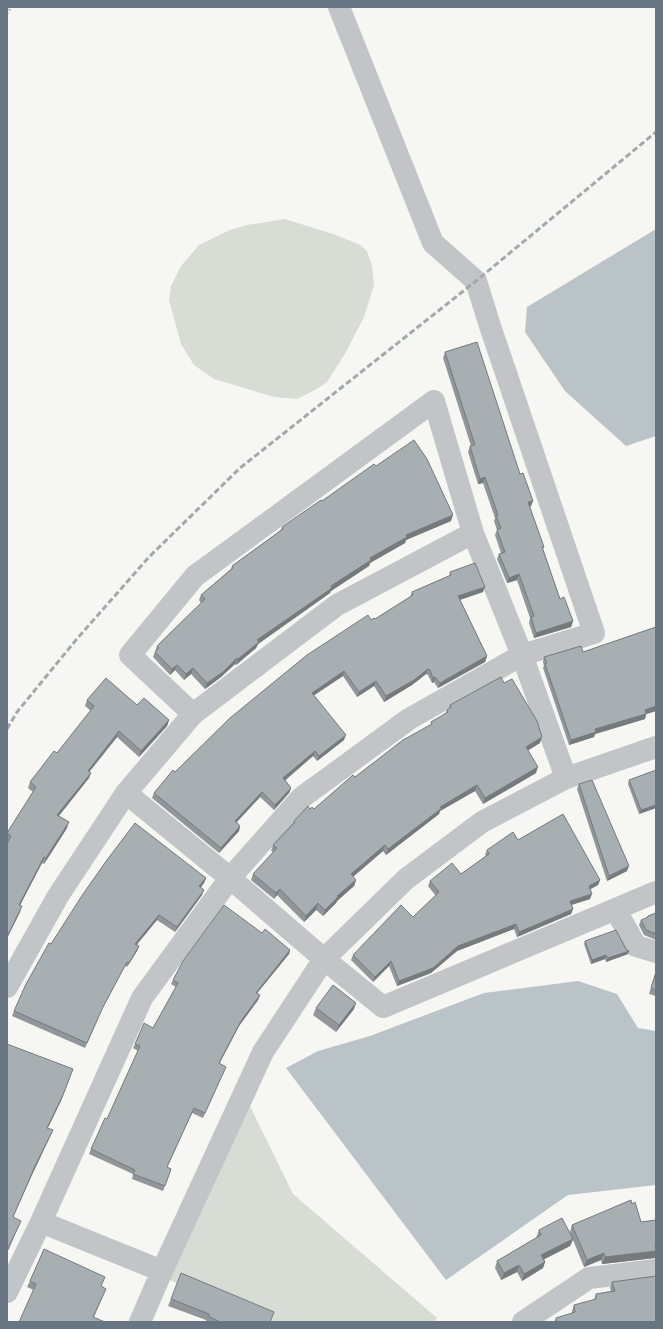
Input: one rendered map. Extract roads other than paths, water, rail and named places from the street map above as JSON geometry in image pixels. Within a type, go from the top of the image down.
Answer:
[{"type":"street","points":[[7,1292],[41,1222],[142,998],[230,878],[301,798],[409,719],[522,655],[594,632],[476,281],[433,243],[339,7]]},
{"type":"street","points":[[193,714],[130,655],[195,576],[434,400],[473,532],[522,655],[566,778]]},
{"type":"street","points":[[7,987],[58,896],[126,793],[193,714],[337,605],[473,532]]},
{"type":"street","points":[[140,1322],[263,1052],[324,959],[406,879],[482,822],[566,778],[656,747]]},
{"type":"street","points":[[126,793],[230,878],[324,959],[383,1007],[656,892]]},
{"type":"street","points":[[615,909],[636,946],[656,952]]},
{"type":"street","points":[[41,1222],[162,1272]]},
{"type":"street","points":[[523,1322],[589,1278],[656,1270]]},
{"type":"railway","points":[[7,729],[17,712],[76,640],[149,557],[240,468],[476,281],[656,132]]}]
